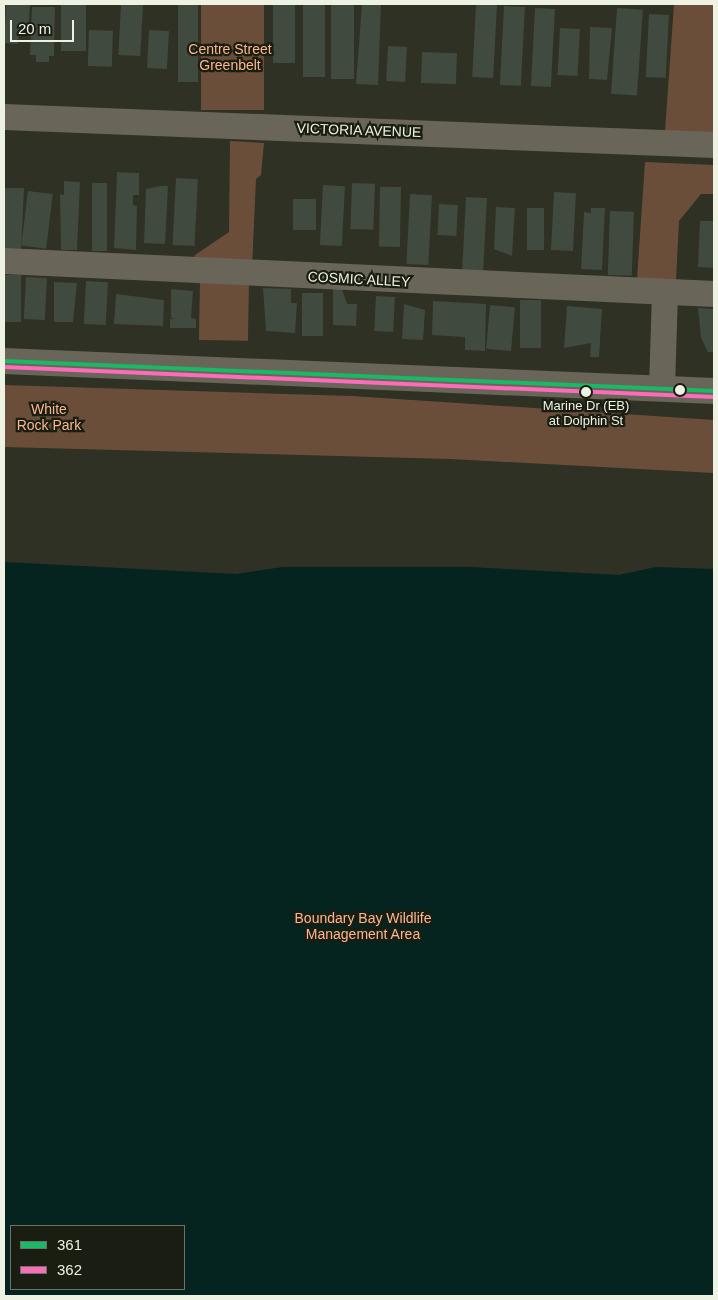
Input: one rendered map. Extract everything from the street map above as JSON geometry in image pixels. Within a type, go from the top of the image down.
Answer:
[{"type":"street","name":"VICTORIA AVENUE","points":[[4,117],[714,145]]},
{"type":"street","name":"COSMIC ALLEY","points":[[4,261],[714,294]]},
{"type":"street","points":[[662,388],[666,292]]},
{"type":"street","points":[[4,361],[714,391]]},
{"type":"green space","name":"Centre Street Greenbelt","points":[[201,4],[264,4],[264,110],[201,110]]},
{"type":"green space","points":[[674,4],[714,4],[714,133],[665,131]]},
{"type":"green space","points":[[230,141],[264,143],[261,175],[256,179],[252,268],[194,265],[195,255],[229,232]]},
{"type":"green space","points":[[645,162],[714,165],[714,194],[701,194],[679,221],[676,281],[637,279]]},
{"type":"green space","points":[[200,280],[249,281],[248,341],[199,340]]},
{"type":"green space","name":"White Rock Park","points":[[4,385],[352,396],[714,420],[714,473],[451,459],[4,447]]},
{"type":"water","name":"Boundary Bay Wildlife Management Area","points":[[4,562],[236,574],[283,567],[470,567],[619,575],[656,567],[714,569],[714,1296],[4,1296]]},
{"type":"building","points":[[6,4],[30,4],[29,21],[19,30],[18,44],[4,43]]},
{"type":"building","points":[[61,4],[86,4],[86,51],[61,51]]},
{"type":"building","points":[[121,4],[143,5],[140,56],[118,55]]},
{"type":"building","points":[[178,4],[198,4],[198,82],[178,82]]},
{"type":"building","points":[[273,4],[295,4],[295,63],[273,63]]},
{"type":"building","points":[[303,4],[325,4],[325,77],[303,77]]},
{"type":"building","points":[[331,4],[354,4],[354,79],[331,79]]},
{"type":"building","points":[[362,4],[381,4],[378,85],[356,84]]},
{"type":"building","points":[[476,4],[497,5],[493,78],[472,77]]},
{"type":"building","points":[[504,6],[525,7],[521,86],[500,85]]},
{"type":"building","points":[[32,7],[55,7],[54,56],[49,56],[49,62],[36,62],[36,55],[30,55]]},
{"type":"building","points":[[535,8],[555,9],[551,87],[531,86]]},
{"type":"building","points":[[617,8],[643,10],[637,96],[611,94]]},
{"type":"building","points":[[649,14],[669,15],[666,78],[646,77]]},
{"type":"building","points":[[590,27],[612,28],[607,80],[589,79]]},
{"type":"building","points":[[560,28],[580,29],[578,76],[558,75]]},
{"type":"building","points":[[89,30],[113,31],[112,67],[88,66]]},
{"type":"building","points":[[149,30],[169,31],[167,69],[147,68]]},
{"type":"building","points":[[388,46],[407,47],[405,82],[386,81]]},
{"type":"building","points":[[422,52],[457,53],[456,84],[421,83]]},
{"type":"building","points":[[117,172],[139,173],[139,195],[133,195],[133,205],[137,206],[136,250],[114,248]]},
{"type":"building","points":[[176,178],[198,179],[194,246],[172,245]]},
{"type":"building","points":[[64,181],[80,182],[77,250],[61,250],[60,194],[64,195]]},
{"type":"building","points":[[92,183],[107,183],[107,251],[92,251]]},
{"type":"building","points":[[352,183],[375,184],[373,230],[350,229]]},
{"type":"building","points":[[323,185],[345,186],[342,246],[320,245]]},
{"type":"building","points":[[168,186],[165,244],[144,243],[146,189]]},
{"type":"building","points":[[380,187],[401,187],[400,247],[379,247]]},
{"type":"building","points":[[4,188],[24,188],[21,251],[4,250]]},
{"type":"building","points":[[28,191],[53,194],[46,249],[21,246]]},
{"type":"building","points":[[554,192],[576,193],[573,251],[551,250]]},
{"type":"building","points":[[410,194],[432,195],[428,265],[406,264]]},
{"type":"building","points":[[466,197],[487,198],[483,271],[462,270]]},
{"type":"building","points":[[293,199],[316,199],[316,230],[293,230]]},
{"type":"building","points":[[439,204],[458,205],[456,236],[437,235]]},
{"type":"building","points":[[496,207],[515,208],[512,256],[494,249]]},
{"type":"building","points":[[527,208],[544,208],[544,250],[527,250]]},
{"type":"building","points":[[591,208],[605,208],[602,270],[581,269],[584,212],[591,213]]},
{"type":"building","points":[[610,211],[634,212],[632,276],[608,275]]},
{"type":"building","points":[[700,221],[714,221],[714,268],[698,267]]},
{"type":"building","points":[[5,275],[21,275],[21,322],[5,322]]},
{"type":"building","points":[[26,277],[47,278],[45,320],[24,319]]},
{"type":"building","points":[[86,281],[108,282],[106,325],[84,324]]},
{"type":"building","points":[[54,282],[77,283],[73,322],[54,322]]},
{"type":"building","points":[[263,288],[291,289],[291,303],[297,303],[295,333],[266,331]]},
{"type":"building","points":[[171,289],[193,291],[191,318],[196,319],[196,328],[170,328],[170,319],[176,318],[171,318]]},
{"type":"building","points":[[333,289],[342,289],[347,304],[357,304],[356,326],[333,325]]},
{"type":"building","points":[[302,293],[323,293],[323,336],[302,336]]},
{"type":"building","points":[[116,294],[164,300],[163,326],[114,324]]},
{"type":"building","points":[[376,296],[395,297],[393,332],[374,331]]},
{"type":"building","points":[[520,300],[541,300],[541,348],[520,348]]},
{"type":"building","points":[[433,301],[486,304],[485,351],[465,350],[465,337],[432,335]]},
{"type":"building","points":[[404,304],[425,310],[423,340],[402,339]]},
{"type":"building","points":[[490,305],[515,307],[511,351],[486,349]]},
{"type":"building","points":[[567,306],[602,309],[599,357],[590,357],[591,343],[564,348]]},
{"type":"building","points":[[698,308],[714,309],[714,352],[708,352],[701,338]]},
{"type":"transit line","name":"361","points":[[4,361],[714,391]]},
{"type":"transit line","name":"362","points":[[4,367],[714,397]]},
{"type":"place","name":"Marine Dr (EB) at Dolphin St","points":[[586,392]]}]
